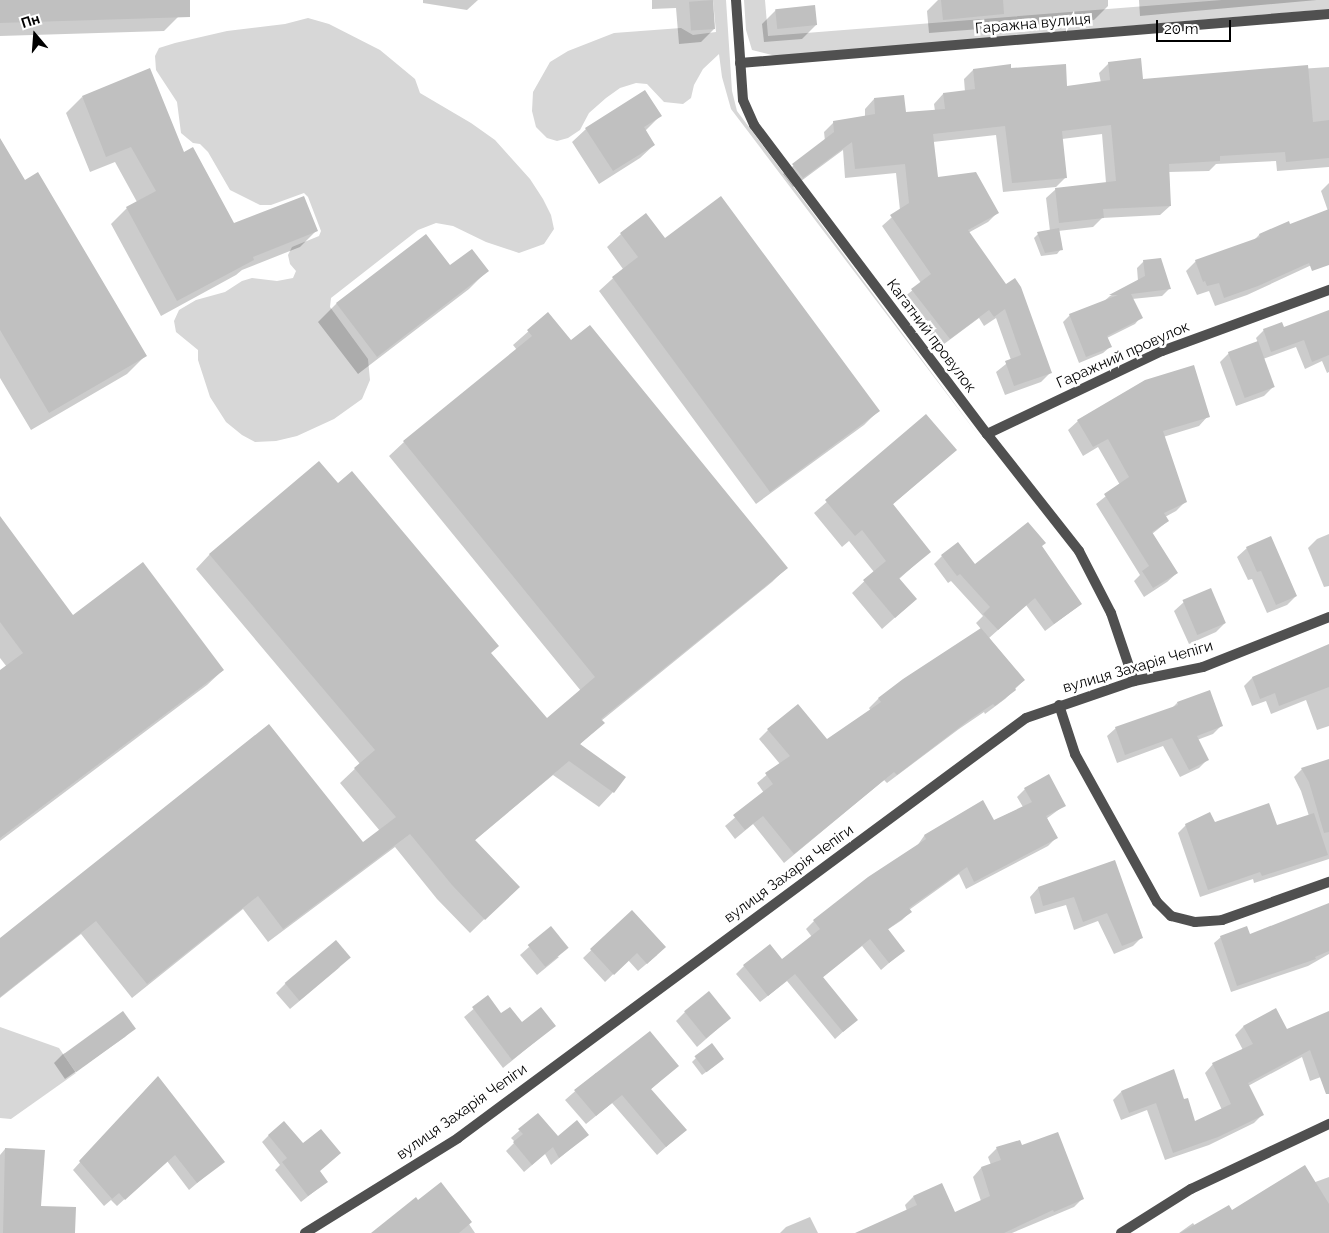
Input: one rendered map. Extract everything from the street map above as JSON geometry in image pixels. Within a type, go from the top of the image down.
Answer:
[{"type":"street","name":"Кагатний провулок","points":[[736,0],[742,100],[754,126],[987,434],[1079,551],[1111,613],[1134,681]]},
{"type":"street","name":"Гаражна вулиця","points":[[740,63],[1329,14]]},
{"type":"street","name":"Гаражний провулок","points":[[987,434],[1162,351],[1329,290]]},
{"type":"street","name":"вулиця Захарія Чепіги","points":[[305,1233],[458,1138],[1026,718],[1134,681],[1203,667],[1329,617]]},
{"type":"street","points":[[1060,705],[1075,754],[1157,902],[1171,916],[1195,922],[1222,920],[1329,882]]},
{"type":"street","points":[[1120,1233],[1190,1189],[1329,1124]]},
{"type":"shaded area","points":[[713,0],[726,0],[732,91],[737,111],[981,439],[731,109],[722,77],[719,54],[703,69],[694,85],[691,98],[683,104],[664,102],[647,84],[636,83],[620,88],[606,98],[589,113],[580,130],[568,138],[557,141],[547,138],[536,127],[532,111],[533,92],[550,62],[568,51],[614,33],[681,28],[693,35],[716,32]]},
{"type":"shaded area","points":[[744,0],[765,0],[768,36],[1222,0],[1329,0],[1329,9],[776,56],[752,50],[746,30]]},
{"type":"shaded area","points":[[308,18],[329,24],[380,50],[415,79],[420,93],[471,123],[495,140],[530,179],[551,215],[554,229],[544,244],[519,253],[486,242],[453,226],[436,223],[418,230],[331,298],[330,307],[368,359],[370,380],[362,399],[334,419],[297,436],[276,441],[255,442],[242,435],[226,422],[210,397],[198,360],[198,350],[176,332],[174,321],[179,310],[196,300],[225,292],[242,281],[252,278],[277,281],[293,278],[296,271],[290,264],[288,255],[292,247],[319,236],[321,231],[308,197],[304,193],[271,205],[260,205],[230,190],[208,152],[200,144],[193,143],[181,133],[177,102],[156,70],[155,56],[159,48],[175,43],[227,31],[285,24]]},
{"type":"shaded area","points":[[0,1027],[59,1048],[76,1073],[11,1119],[0,1118]]},
{"type":"building","points":[[0,0],[190,0],[190,17],[0,23]]},
{"type":"building","points":[[713,0],[715,29],[691,31],[689,2]]},
{"type":"building","points":[[941,0],[1003,0],[1004,14],[943,20]]},
{"type":"building","points":[[815,5],[817,25],[777,29],[775,9]]},
{"type":"building","points":[[1141,58],[1143,79],[1308,65],[1313,122],[1329,120],[1329,158],[1286,162],[1285,152],[1220,156],[1220,161],[1169,164],[1171,206],[1103,209],[1104,218],[1059,223],[1055,188],[1116,181],[1111,125],[1062,131],[1067,178],[1012,183],[1005,126],[933,134],[938,177],[976,172],[999,213],[968,230],[1006,284],[1015,278],[1021,287],[1052,373],[1014,386],[1005,361],[1021,355],[1005,309],[994,317],[989,310],[950,339],[911,289],[931,274],[890,215],[909,203],[905,164],[855,169],[852,142],[803,178],[792,164],[834,132],[833,121],[875,114],[874,98],[904,95],[906,112],[945,109],[943,93],[975,89],[973,69],[1011,64],[1011,68],[1066,64],[1067,86],[1110,80],[1108,62]]},
{"type":"building","points":[[150,68],[184,152],[193,147],[234,223],[304,196],[318,231],[253,257],[254,260],[177,301],[126,207],[156,191],[131,147],[106,157],[82,96]]},
{"type":"building","points":[[645,90],[662,116],[644,127],[655,145],[613,171],[585,128]]},
{"type":"building","points":[[0,138],[25,180],[38,172],[147,356],[49,413],[0,330]]},
{"type":"building","points":[[721,196],[880,411],[770,492],[612,277],[638,257],[620,233],[646,213],[665,238]]},
{"type":"building","points":[[1329,209],[1329,265],[1312,271],[1309,263],[1258,286],[1224,298],[1219,283],[1207,286],[1205,281],[1203,282],[1195,260],[1260,237],[1259,234],[1289,221],[1290,224]]},
{"type":"building","points":[[1059,228],[1063,250],[1045,253],[1037,232]]},
{"type":"building","points":[[426,234],[450,265],[472,249],[489,271],[377,357],[336,303]]},
{"type":"building","points":[[1161,258],[1171,289],[1131,294],[1143,318],[1107,336],[1112,347],[1086,357],[1069,314],[1118,295],[1109,295],[1145,276],[1143,260]]},
{"type":"building","points":[[1329,310],[1329,355],[1312,362],[1304,340],[1271,352],[1263,329],[1282,322],[1284,327]]},
{"type":"building","points":[[548,312],[571,340],[590,325],[788,568],[601,719],[605,723],[580,744],[626,777],[614,793],[569,761],[475,840],[520,887],[485,920],[452,885],[410,834],[283,929],[258,896],[147,984],[96,921],[0,997],[0,938],[269,724],[363,842],[396,817],[354,768],[375,750],[209,554],[319,461],[338,483],[352,471],[499,646],[491,653],[547,718],[595,677],[403,441],[532,336],[527,330]]},
{"type":"building","points":[[1258,341],[1275,387],[1245,398],[1228,352]]},
{"type":"building","points":[[1194,365],[1210,417],[1163,431],[1187,502],[1164,513],[1169,521],[1152,532],[1178,573],[1153,588],[1142,571],[1149,566],[1104,494],[1129,477],[1108,439],[1093,447],[1077,420],[1145,380]]},
{"type":"building","points":[[926,414],[957,450],[893,504],[931,552],[899,578],[917,599],[895,618],[863,580],[886,561],[862,530],[855,536],[825,500]]},
{"type":"building","points":[[0,516],[73,615],[143,562],[224,670],[0,838],[0,670],[23,653],[0,622]]},
{"type":"building","points":[[1028,522],[1046,543],[1042,546],[1082,604],[1054,624],[1035,598],[998,630],[983,614],[990,607],[960,574],[957,576],[941,555],[958,542],[975,564]]},
{"type":"building","points":[[1271,536],[1297,596],[1276,605],[1261,571],[1257,572],[1246,547]]},
{"type":"building","points":[[1211,588],[1226,623],[1197,635],[1182,600]]},
{"type":"building","points":[[981,628],[1025,680],[1015,688],[1016,690],[995,706],[993,704],[969,720],[897,775],[894,772],[794,854],[763,816],[745,830],[733,815],[773,784],[765,773],[790,756],[767,729],[798,704],[827,739],[881,702],[878,698],[903,679]]},
{"type":"building","points":[[1329,644],[1329,687],[1279,706],[1275,693],[1260,699],[1252,677]]},
{"type":"building","points":[[1210,690],[1223,726],[1197,736],[1209,760],[1189,770],[1172,738],[1125,755],[1115,727],[1178,705],[1177,702]]},
{"type":"building","points":[[1329,759],[1329,832],[1324,833],[1309,782],[1301,768]]},
{"type":"building","points":[[1049,774],[1066,806],[1046,816],[1058,838],[974,882],[967,867],[909,908],[912,912],[888,929],[905,951],[889,963],[870,939],[823,977],[858,1020],[843,1032],[795,974],[768,996],[743,965],[770,944],[782,959],[820,929],[813,920],[868,877],[926,839],[924,835],[983,800],[994,820],[1032,802],[1024,788]]},
{"type":"building","points":[[1269,803],[1277,825],[1314,813],[1328,855],[1262,876],[1260,872],[1208,890],[1185,824],[1210,812],[1215,822]]},
{"type":"building","points":[[1115,860],[1143,938],[1122,946],[1107,913],[1083,922],[1074,897],[1043,906],[1038,887]]},
{"type":"building","points":[[1329,903],[1329,951],[1315,957],[1316,959],[1237,986],[1220,936],[1247,926],[1250,934]]},
{"type":"building","points":[[632,910],[666,947],[647,964],[637,953],[614,975],[590,949]]},
{"type":"building","points":[[551,926],[569,948],[545,967],[528,945]]},
{"type":"building","points":[[336,940],[351,958],[299,1001],[285,983]]},
{"type":"building","points":[[709,991],[731,1018],[706,1038],[684,1011]]},
{"type":"building","points":[[488,995],[501,1013],[510,1007],[522,1022],[541,1007],[556,1026],[512,1060],[472,1007]]},
{"type":"building","points":[[1276,1008],[1287,1029],[1329,1011],[1329,1094],[1326,1094],[1310,1050],[1248,1083],[1264,1115],[1218,1137],[1173,1153],[1156,1103],[1129,1113],[1121,1091],[1174,1069],[1184,1099],[1188,1098],[1195,1121],[1231,1104],[1212,1063],[1253,1044],[1243,1026]]},
{"type":"building","points":[[123,1011],[136,1029],[76,1072],[63,1054]]},
{"type":"building","points":[[650,1031],[679,1066],[651,1089],[687,1130],[666,1147],[622,1095],[596,1116],[574,1090]]},
{"type":"building","points":[[712,1043],[724,1059],[706,1072],[694,1056]]},
{"type":"building","points":[[158,1076],[225,1162],[197,1183],[175,1155],[125,1200],[119,1193],[112,1199],[79,1161]]},
{"type":"building","points":[[538,1113],[558,1136],[577,1120],[589,1135],[559,1158],[553,1147],[532,1165],[513,1142],[523,1134],[518,1129]]},
{"type":"building","points":[[284,1121],[303,1143],[321,1129],[341,1153],[320,1171],[328,1182],[308,1196],[282,1162],[287,1158],[268,1135]]},
{"type":"building","points":[[1058,1132],[1084,1199],[1054,1212],[1053,1210],[1004,1233],[855,1233],[917,1205],[913,1196],[942,1183],[955,1212],[990,1196],[981,1167],[1001,1160],[996,1147],[1020,1140],[1022,1145]]},
{"type":"building","points":[[5,1148],[45,1150],[41,1206],[76,1207],[75,1233],[3,1233]]},
{"type":"building","points":[[1305,1165],[1329,1204],[1329,1233],[1180,1233],[1229,1205],[1232,1210]]},
{"type":"building","points":[[441,1182],[472,1222],[459,1233],[371,1233],[416,1197],[418,1200]]}]
